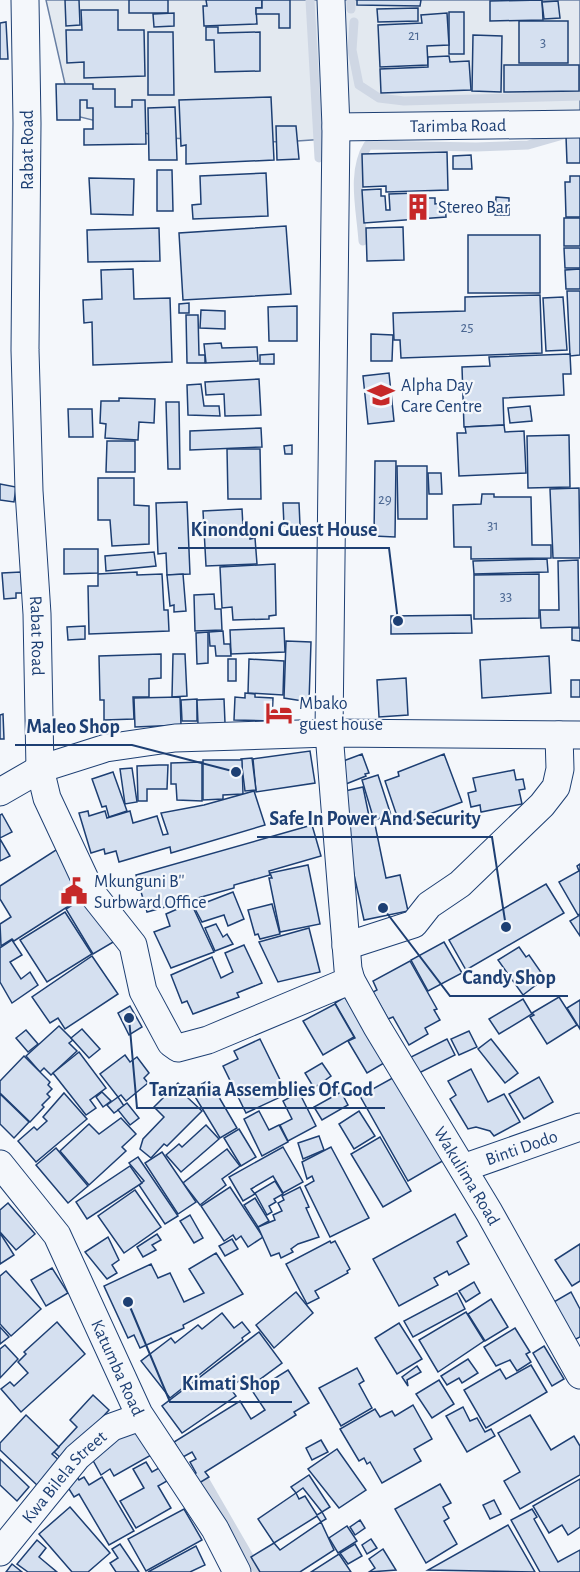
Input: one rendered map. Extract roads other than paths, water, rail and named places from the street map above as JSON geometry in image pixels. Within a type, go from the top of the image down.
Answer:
[{"type":"street","name":"Rabat Road","points":[[25,0],[27,123],[25,350],[29,491],[37,614],[40,769],[47,798],[92,892],[133,945],[142,991],[171,1043],[178,1048],[208,1040],[351,980]]},
{"type":"street","points":[[331,0],[336,127],[328,734],[346,946],[351,980]]},
{"type":"street","name":"Tarimba Road","points":[[336,127],[580,124]]},
{"type":"street","points":[[0,792],[40,769],[106,748],[175,738],[328,734],[569,735],[556,787],[542,805],[460,884],[429,905],[414,924],[346,946]]},
{"type":"street","name":"Wakulima Road","points":[[351,980],[382,1037],[463,1168],[580,1375]]},
{"type":"street","name":"Binti Dodo","points":[[463,1168],[580,1127]]},
{"type":"street","name":"Katumba Road","points":[[0,1164],[57,1235],[140,1416],[215,1529],[237,1572]]},
{"type":"street","name":"Kwa Bilela Street","points":[[0,1552],[77,1457],[112,1427],[140,1416]]},
{"type":"waterway","points":[[310,0],[319,158]]},
{"type":"waterway","points":[[351,0],[351,9]]},
{"type":"waterway","points":[[354,22],[352,50],[359,85],[379,98],[404,101],[580,96]]},
{"type":"waterway","points":[[363,241],[358,179],[368,145],[476,147],[528,145],[563,135]]},
{"type":"waterway","points":[[199,1470],[258,1572]]},
{"type":"place","name":"Stereo Bar","points":[[418,207]]},
{"type":"place","name":"Alpha Day Care Centre","points":[[381,395]]},
{"type":"place","name":"Kinondoni Guest House","points":[[398,621]]},
{"type":"place","name":"Mbako guest house","points":[[279,713]]},
{"type":"place","name":"Maleo Shop","points":[[236,772]]},
{"type":"place","name":"Mkunguni B'' Surbward Office","points":[[74,891]]},
{"type":"place","name":"Candy Shop","points":[[383,908]]},
{"type":"place","name":"Safe In Power And Security","points":[[506,927]]},
{"type":"place","name":"Tanzania Assemblies Of God","points":[[129,1018]]},
{"type":"place","name":"Kimati Shop","points":[[128,1302]]}]
